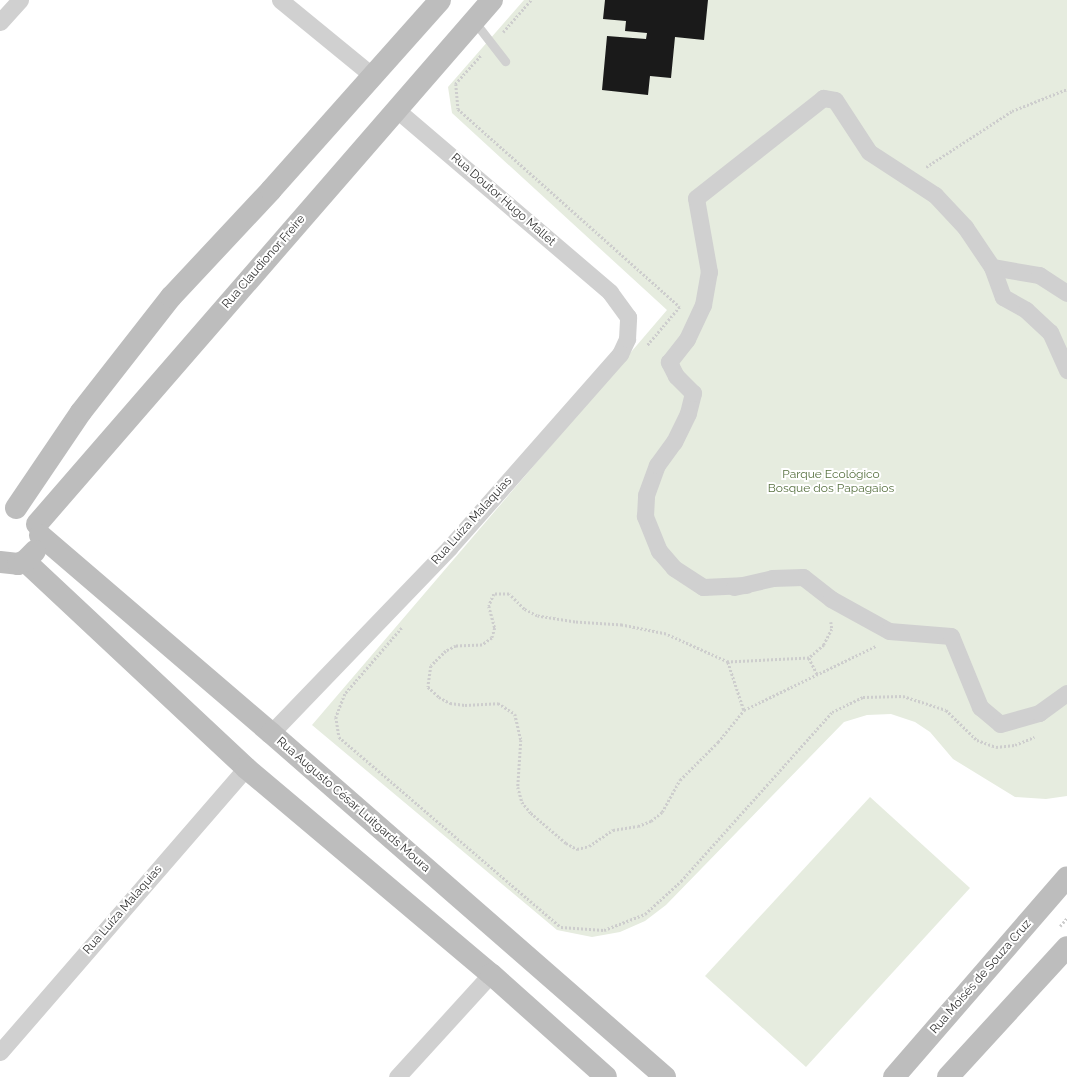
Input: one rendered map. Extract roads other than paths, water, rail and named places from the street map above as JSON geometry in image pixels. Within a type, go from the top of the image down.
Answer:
[{"type":"street","points":[[0,22],[20,0]]},
{"type":"street","points":[[280,0],[373,76]]},
{"type":"street","points":[[8,509],[81,412],[171,297],[373,76],[440,0]]},
{"type":"street","name":"Rua Claudionor Freire","points":[[38,530],[64,496],[396,109],[492,0]]},
{"type":"street","points":[[746,585],[703,587],[674,568],[660,551],[645,516],[646,495],[656,465],[674,442],[688,413],[693,393],[676,376],[670,362],[687,339],[703,305],[709,272],[696,198],[823,98],[834,100],[869,152],[935,195],[964,227],[992,267],[1002,297],[1026,310],[1050,332],[1067,370]]},
{"type":"street","name":"Rua Doutor Hugo Mallet","points":[[396,109],[610,292]]},
{"type":"street","points":[[992,267],[1040,275],[1067,293]]},
{"type":"street","name":"Rua Luíza Malaquias","points":[[271,733],[449,548],[620,354],[627,339],[628,317],[610,292]]},
{"type":"street","name":"Rua Augusto César Luitgards Moura","points":[[8,509],[25,511],[38,530],[665,1077]]},
{"type":"street","points":[[38,530],[33,554],[9,566],[491,974],[606,1077]]},
{"type":"street","points":[[722,588],[746,585],[772,578],[803,577],[831,599],[889,631],[951,636],[980,707],[1000,724],[1039,713],[1067,693]]},
{"type":"street","name":"Rua Luíza Malaquias","points":[[0,1052],[246,768]]},
{"type":"street","name":"Rua Moisés de Souza Cruz","points":[[894,1077],[1067,877]]},
{"type":"street","points":[[948,1077],[1067,947]]},
{"type":"street","points":[[397,1077],[491,974]]},
{"type":"lane","points":[[473,21],[505,61]]},
{"type":"park label","name":"Parque Ecológico Bosque dos Papagaios","points":[[831,482]]}]
